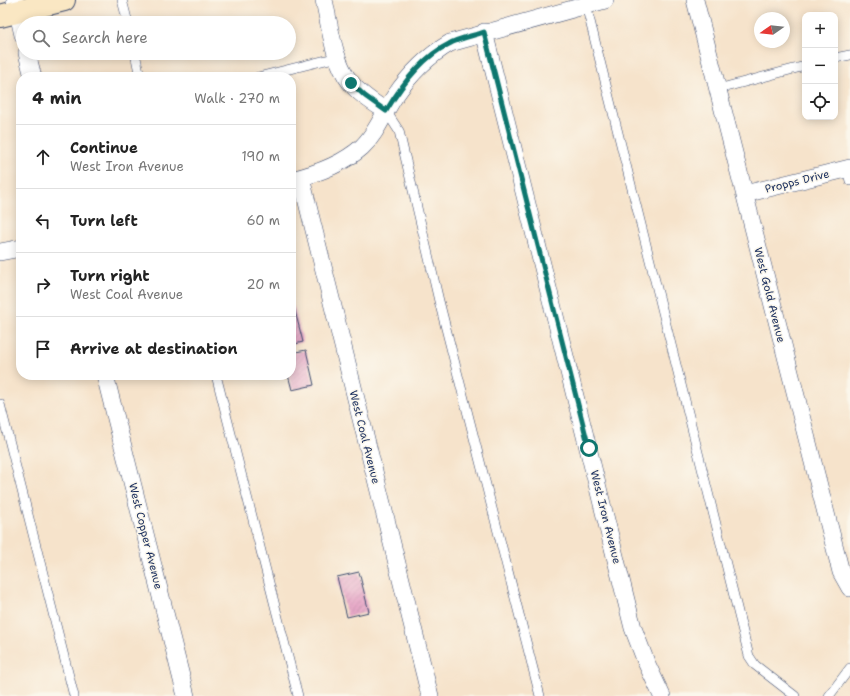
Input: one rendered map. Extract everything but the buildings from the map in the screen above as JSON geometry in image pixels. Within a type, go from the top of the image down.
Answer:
[{"type":"main road","points":[[11,9],[64,0]]},
{"type":"street","points":[[324,0],[341,68],[351,83],[365,96],[386,111]]},
{"type":"street","points":[[296,179],[345,160],[363,146],[396,95],[420,66],[434,53],[450,43],[484,32],[605,0]]},
{"type":"street","name":"West Gold Avenue","points":[[695,0],[841,572],[850,588]]},
{"type":"street","points":[[11,9],[16,20]]},
{"type":"street","name":"West Iron Avenue","points":[[484,32],[633,628],[646,662],[662,696]]},
{"type":"street","points":[[29,60],[32,72]]},
{"type":"street","name":"Propps Drive","points":[[745,194],[849,172]]},
{"type":"street","name":"West Coal Avenue","points":[[296,179],[430,696]]},
{"type":"street","points":[[0,252],[16,249]]},
{"type":"street","name":"West Copper Avenue","points":[[106,380],[186,696]]},
{"type":"lane","points":[[122,0],[126,16]]},
{"type":"lane","points":[[586,5],[749,656],[755,666],[795,696]]},
{"type":"lane","points":[[838,57],[850,55]]},
{"type":"lane","points":[[278,72],[338,57]]},
{"type":"lane","points":[[136,60],[139,72]]},
{"type":"lane","points":[[718,89],[802,67]]},
{"type":"lane","points":[[386,111],[399,131],[439,301],[540,696]]},
{"type":"lane","points":[[217,380],[298,696]]},
{"type":"lane","points":[[0,404],[74,696]]},
{"type":"lane","points":[[829,696],[850,668]]},
{"type":"route","points":[[351,83],[365,96],[386,111],[396,95],[420,66],[434,53],[450,43],[484,32],[589,448]]}]
